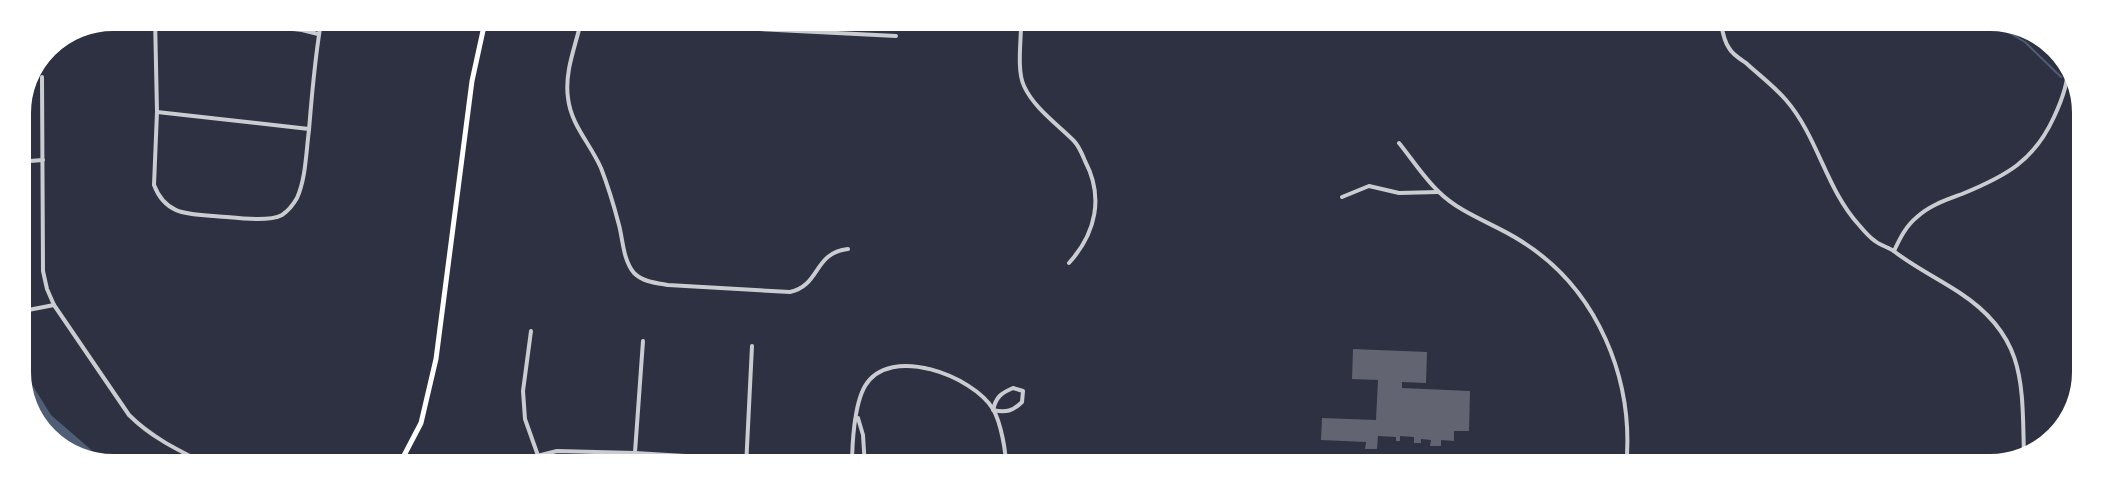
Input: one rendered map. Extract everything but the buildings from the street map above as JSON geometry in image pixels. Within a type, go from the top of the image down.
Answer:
[{"type":"main road","points":[[402,458],[420,423],[436,359],[472,81],[484,27]]},
{"type":"street","points":[[155,27],[157,112],[154,185],[162,201],[178,212],[187,214],[262,218],[280,216],[288,211],[298,195],[307,150],[320,27]]},
{"type":"street","points":[[276,27],[319,34]]},
{"type":"street","points":[[580,27],[567,80],[569,108],[575,125],[591,149],[603,174],[626,255],[634,272],[649,282],[668,285],[790,292],[807,285],[822,261],[829,255],[837,250],[848,249]]},
{"type":"street","points":[[719,27],[896,36]]},
{"type":"street","points":[[1021,27],[1023,85],[1037,105],[1076,143],[1088,166],[1095,192],[1095,214],[1088,239],[1069,262]]},
{"type":"street","points":[[1723,27],[1729,50],[1773,86],[1797,114],[1830,181],[1854,220],[1875,241],[1982,308],[2006,337],[2014,353],[2020,381],[2024,451]]},
{"type":"street","points":[[1894,251],[1909,224],[1923,212],[1940,202],[2000,177],[2030,156],[2042,141],[2058,108],[2067,77]]},
{"type":"street","points":[[42,78],[43,271],[54,305],[129,415],[158,439],[195,458]]},
{"type":"street","points":[[157,112],[309,129]]},
{"type":"street","points":[[1399,142],[1439,192],[1451,202],[1538,252],[1565,277],[1588,306],[1602,330],[1623,391],[1628,428],[1626,458]]},
{"type":"street","points":[[27,161],[43,160]]},
{"type":"street","points":[[1342,197],[1369,186],[1399,193],[1439,192]]},
{"type":"street","points":[[27,310],[54,305]]},
{"type":"street","points":[[531,331],[524,400],[525,419],[537,456]]},
{"type":"street","points":[[635,458],[643,341]]},
{"type":"street","points":[[746,458],[752,346]]},
{"type":"street","points":[[852,458],[853,434],[859,403],[866,386],[878,372],[904,366],[922,367],[948,374],[971,387],[993,410],[1006,458]]},
{"type":"street","points":[[1013,388],[1023,391],[1022,402],[1014,410],[1002,412],[993,410],[996,399],[1005,391],[1013,388]]},
{"type":"street","points":[[857,418],[863,435],[864,458]]},
{"type":"street","points":[[535,458],[557,451],[728,458]]},
{"type":"water","points":[[28,378],[51,415],[99,456],[70,446],[52,433],[36,410]]},
{"type":"waterway","points":[[2002,28],[2025,42],[2061,77]]},
{"type":"waterway","points":[[2073,93],[2075,106]]}]
